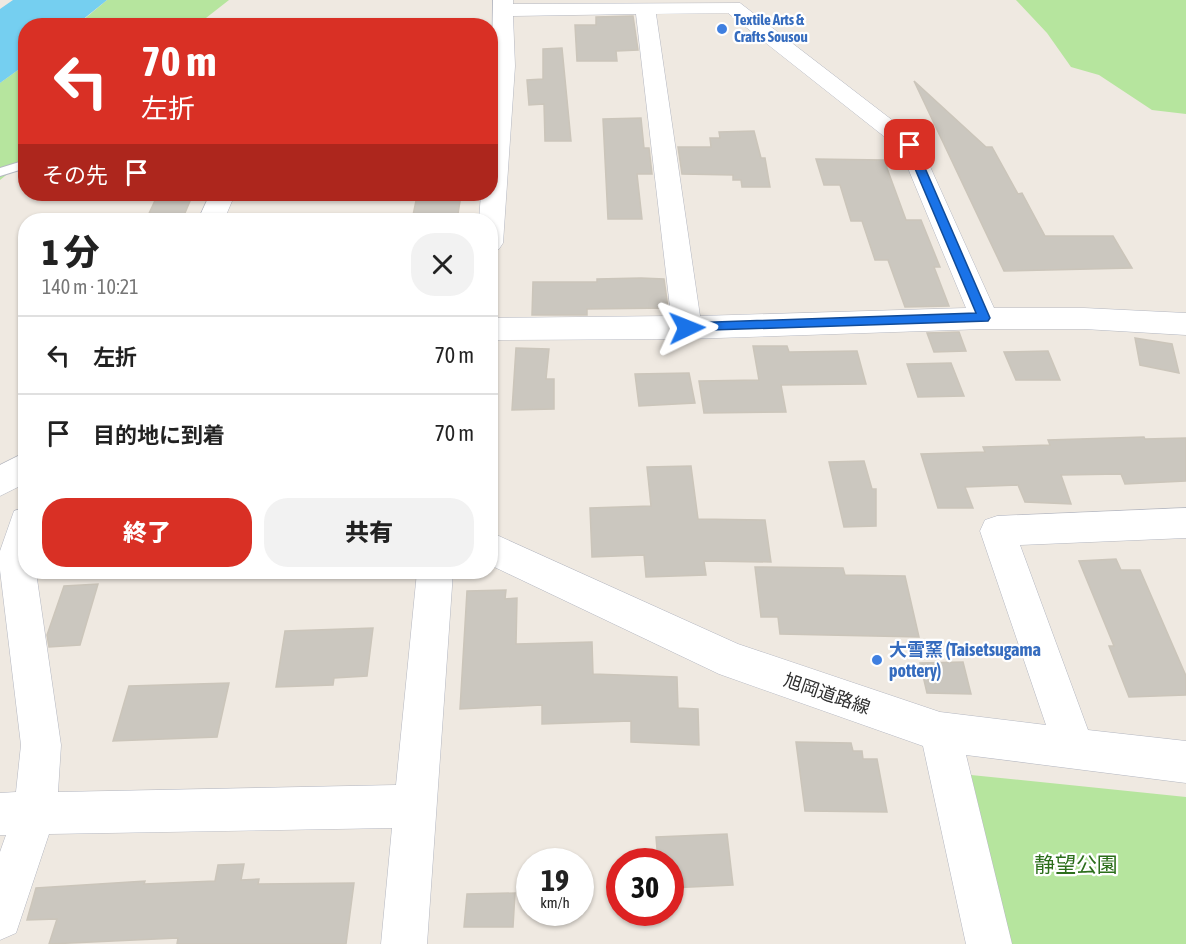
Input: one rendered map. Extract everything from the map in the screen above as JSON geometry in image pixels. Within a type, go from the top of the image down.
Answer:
[{"type":"street","points":[[498,56],[503,5],[645,9],[733,7],[910,145],[984,318]]},
{"type":"street","points":[[645,9],[687,328]]},
{"type":"street","points":[[498,329],[687,328],[984,318],[1107,318],[1186,324]]},
{"type":"street","points":[[0,482],[18,471]]},
{"type":"street","points":[[1074,747],[998,531],[1186,523]]},
{"type":"street","points":[[18,549],[16,556],[18,571]]},
{"type":"street","name":"旭岡道路線","points":[[498,552],[733,662],[940,732],[1186,762]]},
{"type":"street","points":[[0,917],[18,814],[41,744],[19,579]]},
{"type":"street","points":[[404,944],[434,579]]},
{"type":"street","points":[[940,732],[989,944]]},
{"type":"street","points":[[18,814],[416,806]]},
{"type":"lane","points":[[0,172],[18,166]]},
{"type":"green space","points":[[107,0],[229,0],[206,18],[86,18]]},
{"type":"green space","points":[[1016,0],[1186,0],[1186,114],[1152,110],[1099,75],[1071,67],[1047,33]]},
{"type":"green space","points":[[18,70],[18,166],[0,180],[0,83]]},
{"type":"green space","name":"静望公園","points":[[971,775],[1186,797],[1186,944],[1012,944]]},
{"type":"water","points":[[13,0],[107,0],[85,18],[18,18],[18,70],[0,83],[0,9]]},
{"type":"building","points":[[633,16],[638,50],[616,51],[617,61],[577,61],[575,25],[596,25],[596,17]]},
{"type":"building","points":[[562,48],[571,141],[545,141],[544,104],[529,105],[527,80],[543,79],[543,49]]},
{"type":"building","points":[[914,81],[986,147],[992,147],[1018,194],[1022,193],[1045,236],[1113,236],[1132,268],[1004,271]]},
{"type":"building","points":[[641,118],[644,148],[649,148],[652,174],[637,174],[642,219],[608,219],[603,119]]},
{"type":"building","points":[[754,131],[761,158],[765,158],[770,187],[742,187],[741,180],[733,180],[733,175],[682,174],[678,147],[711,147],[710,138],[720,138],[719,132]]},
{"type":"building","points":[[816,159],[884,160],[906,220],[921,220],[940,267],[934,267],[949,306],[905,307],[888,260],[875,260],[862,221],[851,221],[840,185],[824,185]]},
{"type":"building","points":[[155,201],[190,201],[185,213],[149,213]]},
{"type":"building","points":[[416,201],[460,201],[458,213],[413,213]]},
{"type":"building","points":[[597,279],[664,279],[668,308],[587,309],[587,315],[532,315],[533,282],[597,282]]},
{"type":"building","points":[[959,332],[966,351],[934,352],[927,333]]},
{"type":"building","points":[[1135,338],[1172,344],[1179,373],[1140,365]]},
{"type":"building","points":[[753,346],[787,346],[789,352],[857,351],[866,384],[781,385],[786,412],[704,413],[699,381],[759,380]]},
{"type":"building","points":[[516,348],[549,349],[546,379],[554,379],[554,409],[512,410]]},
{"type":"building","points":[[1048,351],[1060,380],[1016,380],[1004,352]]},
{"type":"building","points":[[951,363],[964,396],[918,397],[907,364]]},
{"type":"building","points":[[689,373],[695,403],[639,406],[635,374]]},
{"type":"building","points":[[1144,437],[1145,439],[1186,438],[1186,481],[1125,484],[1121,474],[1061,475],[1071,504],[1025,502],[1018,485],[965,487],[973,508],[938,508],[921,454],[985,452],[983,447],[1050,445],[1048,440]]},
{"type":"building","points":[[864,461],[872,489],[876,489],[876,526],[844,527],[829,462]]},
{"type":"building","points":[[691,466],[698,519],[765,520],[771,562],[704,561],[706,575],[646,577],[644,555],[592,557],[590,508],[651,506],[647,467]]},
{"type":"building","points":[[1116,559],[1121,570],[1140,570],[1186,676],[1186,695],[1129,697],[1109,646],[1114,646],[1079,561]]},
{"type":"building","points":[[755,567],[843,568],[845,575],[905,576],[919,637],[780,634],[778,617],[761,617]]},
{"type":"building","points":[[98,584],[80,645],[49,647],[47,635],[64,586]]},
{"type":"building","points":[[506,590],[505,599],[517,598],[516,644],[592,642],[593,674],[677,677],[678,708],[698,709],[699,745],[631,742],[631,721],[542,724],[542,705],[460,709],[467,591]]},
{"type":"building","points":[[373,628],[367,676],[334,678],[333,685],[276,687],[285,631]]},
{"type":"building","points":[[963,662],[971,694],[927,693],[920,663]]},
{"type":"building","points":[[229,683],[217,737],[113,741],[129,686]]},
{"type":"building","points":[[796,742],[851,743],[853,751],[862,751],[863,759],[877,759],[887,812],[805,811]]},
{"type":"building","points":[[727,834],[733,885],[684,887],[684,848],[657,848],[656,837]]},
{"type":"building","points":[[244,864],[241,880],[259,879],[258,884],[354,883],[346,944],[177,944],[178,938],[49,944],[57,919],[27,920],[36,888],[145,881],[144,884],[215,881],[218,865]]},
{"type":"building","points":[[515,893],[513,927],[464,927],[467,894]]},
{"type":"place","name":"Textile Arts & Crafts Sousou","points":[[722,29]]},
{"type":"place","name":"大雪窯 (Taisetsugama pottery)","points":[[877,660]]},
{"type":"route","points":[[687,328],[984,318],[910,145]]}]
